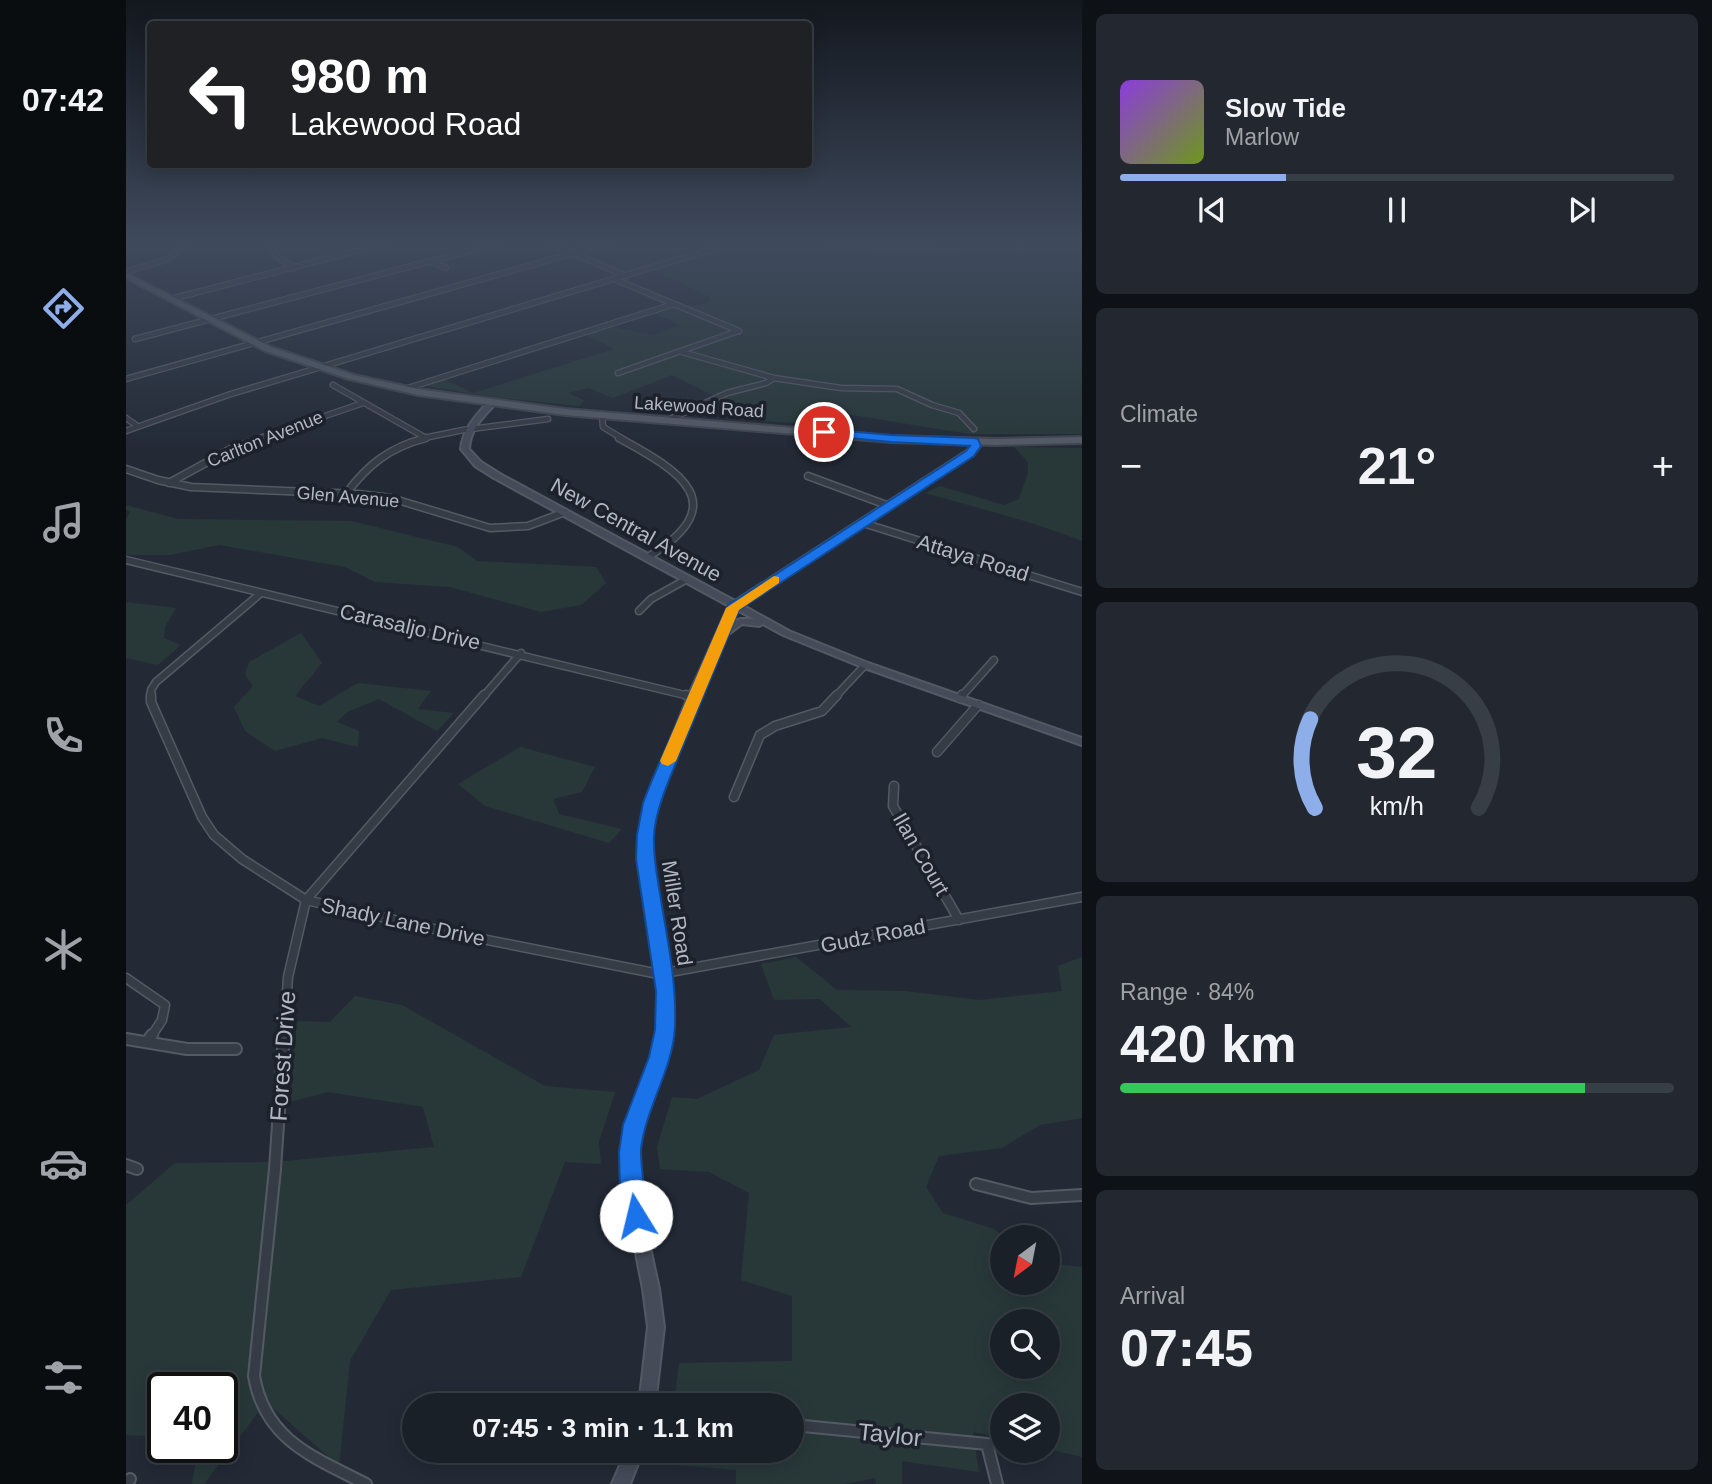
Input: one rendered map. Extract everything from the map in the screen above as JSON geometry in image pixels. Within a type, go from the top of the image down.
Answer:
[{"type":"main road","name":"Lakewood Road","points":[[196,312],[252,342],[318,367],[405,389],[491,404],[891,439],[974,442],[1082,440]]},
{"type":"street","points":[[135,339],[230,312]]},
{"type":"street","points":[[126,379],[360,312]]},
{"type":"street","points":[[126,430],[318,367],[502,312]]},
{"type":"street","points":[[405,389],[648,312]]},
{"type":"street","points":[[618,373],[739,331],[694,312]]},
{"type":"street","points":[[681,352],[717,364],[790,380],[841,388],[897,389],[932,405],[959,413],[974,429]]},
{"type":"street","points":[[668,420],[727,393],[766,383],[774,377]]},
{"type":"street","points":[[333,385],[426,439]]},
{"type":"street","name":"Carlton Avenue","points":[[169,483],[231,449],[363,403]]},
{"type":"street","points":[[469,429],[491,404]]},
{"type":"street","points":[[603,415],[603,427],[675,470],[691,492],[693,509],[687,528],[672,543],[648,557]]},
{"type":"street","points":[[126,418],[136,425]]},
{"type":"street","points":[[346,494],[358,477],[381,456],[426,439],[469,429],[548,419]]},
{"type":"street","name":"New Central Avenue","points":[[469,429],[465,437],[465,449],[470,457],[497,476],[769,625],[865,665],[1082,742]]},
{"type":"street","points":[[734,606],[970,453],[976,446],[974,442]]},
{"type":"street","name":"Glen Avenue","points":[[126,469],[169,483],[232,492],[346,494],[408,502],[494,529],[538,524],[565,512]]},
{"type":"street","points":[[808,476],[890,506]]},
{"type":"street","name":"Attaya Road","points":[[863,523],[1082,592]]},
{"type":"street","name":"Carasaljo Drive","points":[[126,560],[522,653],[693,697]]},
{"type":"street","points":[[639,611],[651,599],[687,579]]},
{"type":"street","name":"Shady Lane Drive","points":[[261,593],[156,682],[151,690],[151,702],[202,817],[214,835],[242,859],[306,900],[631,970],[663,973]]},
{"type":"street","name":"Miller Road","points":[[648,1393],[656,1327],[631,1192],[630,1152],[634,1125],[659,1057],[665,1030],[663,973],[645,859],[645,835],[652,803],[693,697],[734,606]]},
{"type":"street","points":[[718,641],[733,623],[750,621],[769,625]]},
{"type":"street","name":"Forest Drive","points":[[366,1484],[300,1449],[283,1435],[261,1406],[254,1376],[275,1168],[288,977],[306,900],[522,653]]},
{"type":"street","points":[[960,698],[994,660]]},
{"type":"street","points":[[734,797],[760,735],[775,726],[821,711],[865,665]]},
{"type":"street","points":[[937,752],[978,705]]},
{"type":"street","name":"Ilan Court","points":[[894,786],[893,806],[959,920]]},
{"type":"street","name":"Gudz Road","points":[[663,973],[1082,897]]},
{"type":"street","points":[[126,978],[165,1005],[166,1014],[147,1042]]},
{"type":"street","points":[[126,1039],[187,1049],[236,1049]]},
{"type":"street","points":[[976,1184],[1031,1198],[1082,1195]]},
{"type":"street","name":"Taylor","points":[[804,1426],[987,1444],[997,1484]]},
{"type":"street","points":[[621,1484],[629,1463]]},
{"type":"shaded area","points":[[651,312],[1082,312],[1082,434],[969,434],[846,414],[832,419],[831,426],[737,419],[740,407],[701,403],[716,397],[672,375],[613,398],[588,388],[568,393],[584,400],[580,406],[493,397],[419,385],[442,378],[473,393],[614,349],[582,333],[607,326],[654,335],[680,325]]},
{"type":"shaded area","points":[[1014,447],[1082,448],[1082,541],[1024,521],[925,493],[940,486],[1004,505],[1019,499],[1028,473],[1028,462]]},
{"type":"shaded area","points":[[126,505],[178,519],[351,521],[458,547],[477,561],[596,567],[606,583],[581,605],[541,612],[450,587],[375,582],[345,567],[219,545],[170,555],[126,555],[126,520],[130,511],[126,510]]},
{"type":"shaded area","points":[[126,602],[176,608],[165,627],[164,638],[181,645],[158,665],[126,658]]},
{"type":"shaded area","points":[[301,633],[322,663],[295,696],[319,706],[358,683],[431,691],[418,709],[454,713],[437,731],[379,699],[347,712],[337,722],[359,731],[358,747],[322,738],[275,751],[245,731],[234,707],[253,686],[245,674],[249,662]]},
{"type":"shaded area","points":[[520,747],[595,767],[582,792],[553,799],[559,814],[622,829],[609,843],[485,806],[458,784]]},
{"type":"shaded area","points":[[796,957],[837,990],[906,991],[979,1000],[1062,991],[1058,966],[1082,957],[1082,1118],[1040,1125],[1002,1148],[939,1156],[926,1187],[943,1213],[990,1228],[990,1295],[1060,1295],[1060,1264],[1082,1267],[1082,1457],[1060,1452],[1060,1393],[990,1393],[990,1435],[973,1432],[979,1472],[902,1461],[902,1484],[876,1484],[875,1478],[844,1484],[736,1484],[736,1470],[663,1464],[804,1463],[804,1393],[675,1393],[679,1363],[792,1361],[792,1296],[741,1280],[749,1193],[709,1172],[660,1169],[657,1147],[672,1097],[697,1099],[759,1070],[774,1035],[851,1027],[820,999],[774,1000],[761,964]]},
{"type":"shaded area","points":[[355,996],[402,1005],[545,1086],[615,1092],[599,1142],[601,1164],[565,1162],[521,1277],[391,1290],[350,1361],[339,1466],[266,1402],[238,1439],[238,1372],[147,1372],[147,1436],[126,1435],[126,1205],[175,1163],[275,1162],[434,1147],[423,1107],[328,1092],[290,1102],[297,1021],[330,1022]]},
{"type":"shaded area","points":[[195,1463],[220,1463],[204,1484],[192,1484]]},
{"type":"slow traffic","points":[[668,761],[734,606],[774,580]]},
{"type":"route","points":[[636,1216],[631,1192],[630,1152],[634,1125],[659,1057],[665,1030],[666,991],[645,859],[645,835],[652,803],[693,697],[734,606],[970,453],[976,446],[974,442],[891,439],[824,432]]}]
